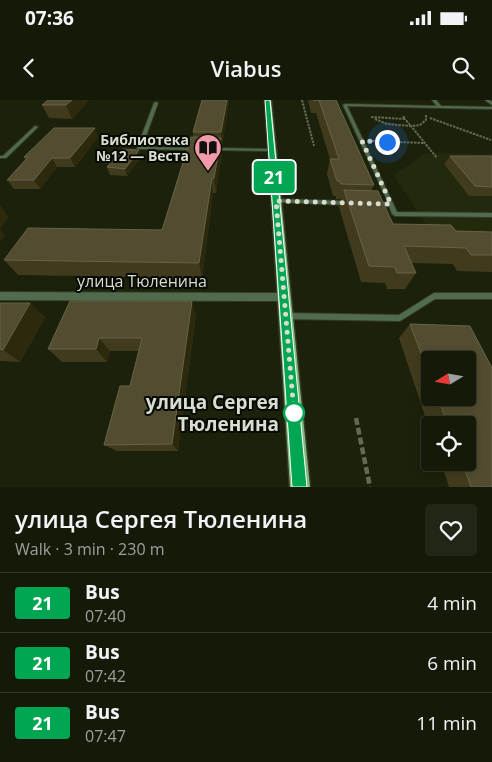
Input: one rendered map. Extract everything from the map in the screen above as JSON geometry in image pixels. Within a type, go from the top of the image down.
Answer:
[{"type":"main road","points":[[268,100],[300,487]]},
{"type":"street","name":"улица Тюленина","points":[[0,296],[284,297]]},
{"type":"lane","points":[[434,100],[440,107]]},
{"type":"lane","points":[[487,100],[492,104]]},
{"type":"lane","points":[[156,103],[139,148],[272,150]]},
{"type":"lane","points":[[492,108],[346,105],[395,214],[492,215]]},
{"type":"lane","points":[[0,157],[4,157],[36,127]]},
{"type":"lane","points":[[276,201],[352,203]]},
{"type":"lane","points":[[372,204],[391,204]]},
{"type":"lane","points":[[286,316],[400,318],[434,296],[492,296]]},
{"type":"path","points":[[302,100],[314,146]]},
{"type":"path","points":[[402,106],[426,115],[440,123],[490,140]]},
{"type":"path","points":[[375,118],[378,122],[412,126],[420,125],[426,120],[427,111],[432,110],[434,107]]},
{"type":"path","points":[[405,119],[437,158]]},
{"type":"path","points":[[362,141],[424,143]]},
{"type":"path","points":[[356,418],[370,487]]},
{"type":"shaded area","points":[[426,153],[492,154],[492,236],[429,229],[394,175]]},
{"type":"building","points":[[48,100],[72,100],[66,105],[42,105]]},
{"type":"building","points":[[202,100],[227,100],[221,132],[193,132]]},
{"type":"building","points":[[319,100],[336,100],[374,185],[341,184],[340,181],[337,181],[330,159],[339,159]]},
{"type":"building","points":[[54,128],[95,128],[70,158],[52,158],[34,180],[7,180],[28,157],[24,157]]},
{"type":"building","points":[[191,137],[221,138],[214,178],[212,178],[199,263],[4,260],[28,228],[162,230]]},
{"type":"building","points":[[122,149],[139,150],[125,169],[107,167]]},
{"type":"building","points":[[450,156],[492,156],[492,187],[475,186]]},
{"type":"building","points":[[344,190],[378,191],[393,224],[451,225],[456,231],[492,232],[492,255],[471,255],[466,248],[404,246],[416,273],[397,273],[395,267],[369,266]]},
{"type":"building","points":[[70,301],[192,301],[172,444],[104,445],[120,386],[130,386],[142,338],[99,338],[96,349],[48,349]]},
{"type":"building","points":[[0,303],[30,303],[3,350],[0,349]]},
{"type":"building","points":[[410,324],[470,326],[492,368],[492,487],[471,487],[465,471],[476,471],[476,416],[445,416],[441,406],[476,406],[476,351],[421,351],[421,353]]},
{"type":"bus line","name":"21","points":[[268,100],[300,487]]},
{"type":"place","name":"Библиотека №12 — Веста","points":[[208,172]]},
{"type":"place","name":"улица Сергея Тюленина","points":[[294,413]]},
{"type":"route","points":[[294,413],[276,201],[391,204],[362,141],[387,142]]}]
